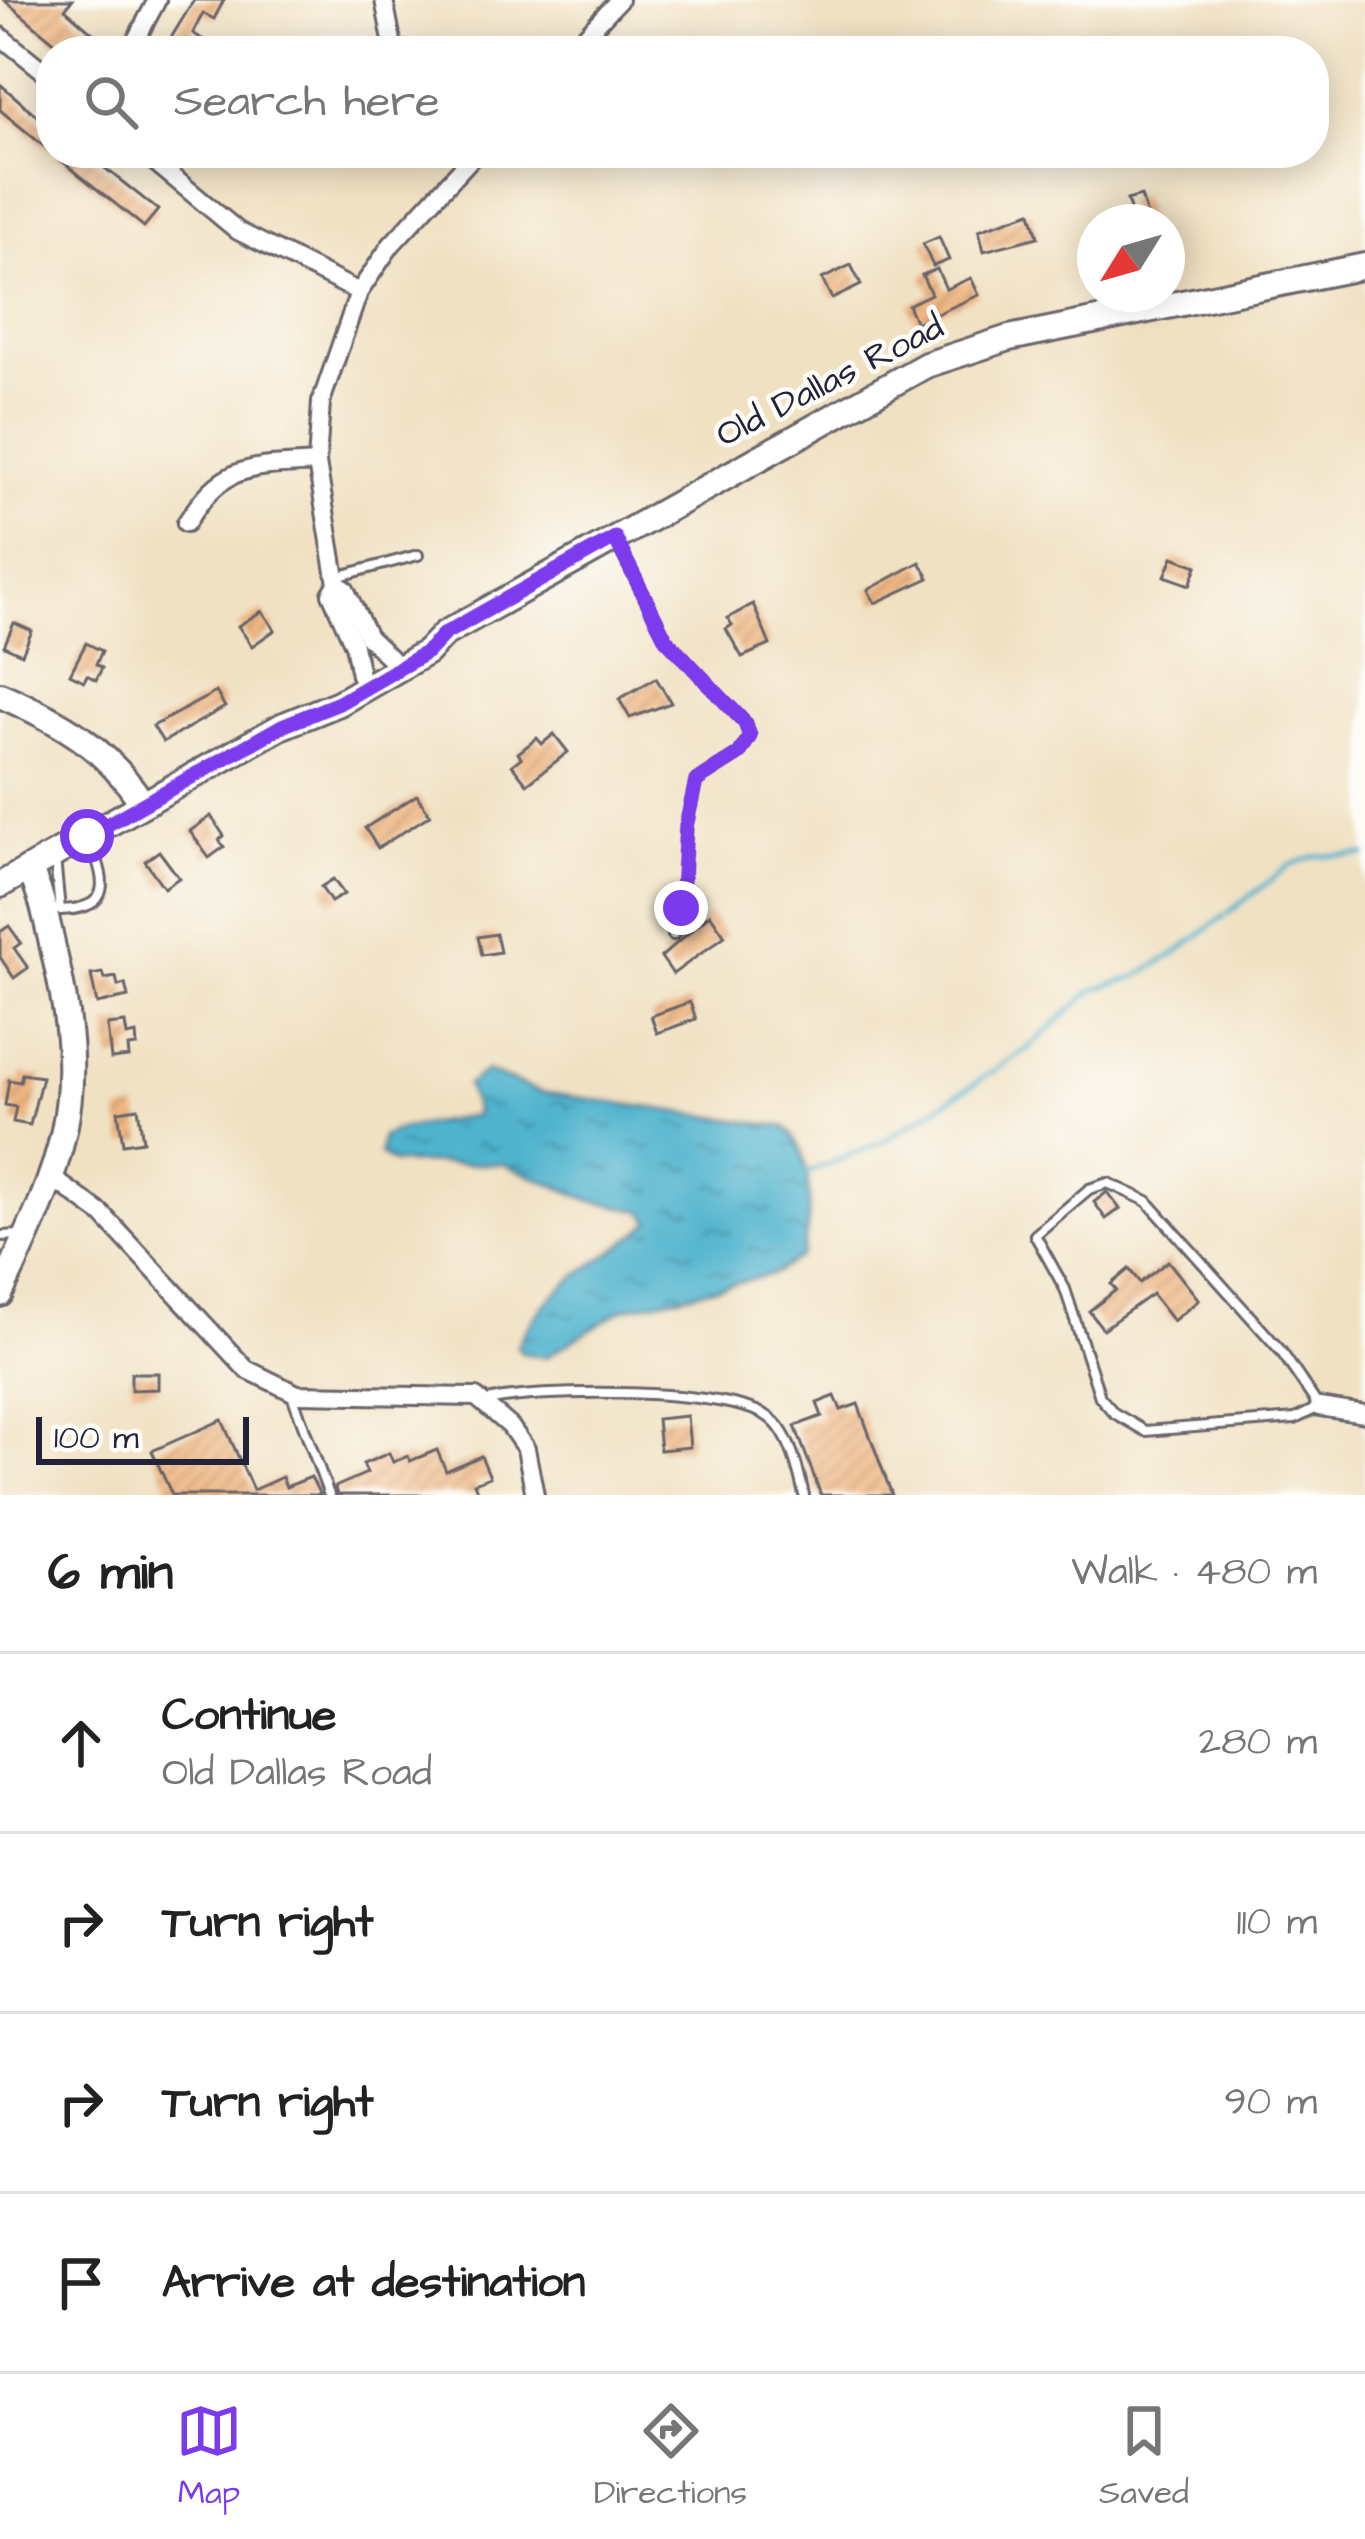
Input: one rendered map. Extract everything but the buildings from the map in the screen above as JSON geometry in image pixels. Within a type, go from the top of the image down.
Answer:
[{"type":"main road","name":"Old Dallas Road","points":[[326,704],[333,692],[360,675],[434,640],[946,357],[1009,338],[1365,266]]},
{"type":"main road","name":"Old Dallas Road","points":[[0,885],[326,704],[339,703],[427,652],[434,640]]},
{"type":"main road","points":[[0,694],[85,737],[121,770],[142,804]]},
{"type":"main road","points":[[0,1294],[51,1177],[74,1077],[52,910],[29,868]]},
{"type":"street","points":[[138,36],[157,0]]},
{"type":"street","points":[[384,0],[391,36]]},
{"type":"street","points":[[586,36],[619,0]]},
{"type":"street","points":[[0,36],[36,65]]},
{"type":"street","points":[[162,168],[238,231],[359,292]]},
{"type":"street","points":[[360,675],[354,645],[331,594],[336,581],[317,463],[321,402],[359,292],[391,245],[462,168]]},
{"type":"street","points":[[186,523],[210,485],[254,466],[317,463]]},
{"type":"street","points":[[336,581],[379,652],[391,658]]},
{"type":"street","points":[[51,1177],[102,1214],[226,1352],[292,1394],[465,1395],[484,1402],[526,1448],[535,1495]]},
{"type":"street","points":[[1318,1407],[1365,1414]]},
{"type":"lane","points":[[615,538],[666,639],[745,723],[750,736],[739,754],[696,781],[686,826],[682,923],[673,934]]},
{"type":"lane","points":[[336,581],[418,555]]},
{"type":"lane","points":[[53,854],[52,910],[86,910],[101,891],[100,864],[87,836]]},
{"type":"lane","points":[[1108,1183],[1147,1201],[1281,1351],[1318,1407],[1295,1419],[1145,1432],[1114,1413],[1100,1397],[1065,1289],[1035,1235],[1089,1189],[1108,1183]]},
{"type":"lane","points":[[0,1236],[27,1235]]},
{"type":"lane","points":[[484,1402],[621,1390],[762,1413],[785,1438],[804,1495]]},
{"type":"lane","points":[[292,1394],[329,1495]]},
{"type":"water","points":[[486,1071],[540,1092],[785,1127],[795,1139],[806,1170],[807,1224],[801,1256],[773,1274],[623,1309],[546,1357],[522,1353],[517,1346],[546,1303],[651,1221],[643,1211],[592,1201],[503,1164],[393,1163],[380,1154],[382,1137],[400,1129],[476,1115],[467,1085]]},
{"type":"waterway","points":[[802,1175],[882,1142],[988,1075],[1027,1049],[1093,990],[1136,977],[1179,951],[1290,865],[1315,856],[1365,855]]},
{"type":"route","points":[[87,836],[282,726],[326,704],[339,703],[427,652],[444,634],[615,538],[641,599],[666,639],[745,723],[750,736],[739,754],[696,781],[686,826],[681,908]]}]
